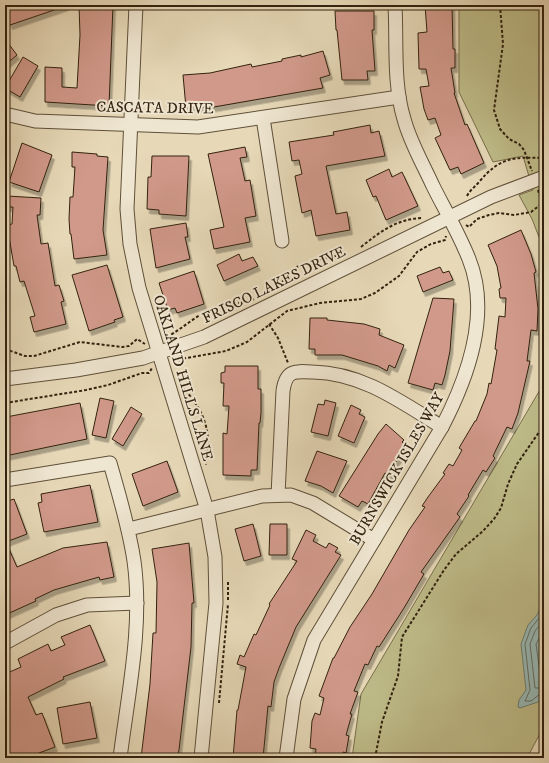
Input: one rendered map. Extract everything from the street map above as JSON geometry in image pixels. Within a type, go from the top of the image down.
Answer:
[{"type":"street","name":"OAKLAND HILLS LANE","points":[[136,5],[127,209],[130,244],[139,288],[207,510],[215,557],[216,603],[201,758]]},
{"type":"street","name":"BURNSWICK ISLES WAY","points":[[286,758],[294,699],[314,640],[442,427],[460,394],[478,315],[477,288],[469,259],[415,148],[404,120],[399,97],[395,5]]},
{"type":"street","name":"CASCATA DRIVE","points":[[6,116],[35,121],[198,127],[399,97]]},
{"type":"street","points":[[263,118],[282,241]]},
{"type":"street","name":"FRISCO LAKES DRIVE","points":[[5,379],[76,370],[143,358],[204,337],[491,197],[540,179]]},
{"type":"street","points":[[278,496],[283,391],[285,382],[290,374],[295,371],[332,372],[366,382],[442,427]]},
{"type":"street","points":[[5,480],[110,463],[128,529],[134,562],[136,602],[134,652],[120,758]]},
{"type":"street","points":[[128,529],[262,496],[291,495],[313,503],[374,540]]},
{"type":"street","points":[[5,643],[56,615],[87,605],[136,602]]},
{"type":"path","points":[[500,5],[503,44],[494,110],[500,129],[509,139],[519,144],[524,150],[526,157],[540,179],[544,209]]},
{"type":"path","points":[[462,199],[495,165],[506,160],[526,157],[544,158]]},
{"type":"path","points":[[464,225],[469,227],[477,219],[500,213],[514,215],[531,212],[543,203]]},
{"type":"path","points":[[356,250],[385,228],[414,218],[425,218]]},
{"type":"path","points":[[172,362],[175,366],[181,359],[226,351],[247,342],[287,311],[300,306],[361,299],[375,293],[399,276],[417,252],[431,244],[445,240],[446,234]]},
{"type":"path","points":[[271,293],[297,267],[306,263],[350,252]]},
{"type":"path","points":[[164,338],[205,312],[257,298]]},
{"type":"path","points":[[269,324],[278,338],[290,374]]},
{"type":"path","points":[[5,349],[25,356],[34,356],[80,342],[122,347],[129,346],[137,340],[144,344]]},
{"type":"path","points":[[5,403],[108,385],[142,373],[149,373],[152,368]]},
{"type":"path","points":[[181,386],[197,404],[203,415],[208,446],[206,467]]},
{"type":"path","points":[[375,758],[382,722],[398,676],[402,637],[456,554],[483,531],[494,519],[501,508],[508,484],[517,464],[544,425]]},
{"type":"shaded area","points":[[459,5],[544,5],[544,250],[532,219],[519,195],[533,190],[523,156],[493,162],[459,92]]},
{"type":"shaded area","points":[[544,383],[544,726],[527,758],[352,758],[361,694]]},
{"type":"water","points":[[544,600],[544,695],[538,702],[520,708],[518,707],[519,700],[526,690],[521,644],[528,625],[537,615]]},
{"type":"building","points":[[5,5],[66,6],[10,25],[5,13]]},
{"type":"building","points":[[79,5],[113,5],[109,106],[45,102],[45,67],[62,68],[62,87],[77,88],[80,35]]},
{"type":"building","points":[[425,5],[452,5],[455,68],[451,68],[454,93],[465,125],[467,124],[484,163],[461,174],[458,167],[450,170],[435,138],[441,135],[435,118],[428,120],[424,109],[420,87],[429,86],[426,69],[419,69],[418,33],[427,32]]},
{"type":"building","points":[[335,11],[374,11],[374,30],[372,30],[375,71],[367,71],[368,80],[342,80]]},
{"type":"building","points":[[5,39],[17,55],[5,65]]},
{"type":"building","points":[[323,51],[330,75],[320,78],[323,88],[214,107],[186,108],[183,75],[210,73],[251,64],[252,67],[282,61],[282,59],[301,55],[301,57]]},
{"type":"building","points":[[23,57],[38,66],[20,97],[5,88]]},
{"type":"building","points":[[370,125],[371,133],[379,131],[385,156],[326,166],[336,214],[347,212],[350,230],[316,236],[311,210],[302,213],[295,176],[302,174],[299,160],[292,161],[289,142],[334,135],[333,132]]},
{"type":"building","points":[[22,143],[52,155],[39,192],[9,182]]},
{"type":"building","points":[[245,147],[247,157],[240,158],[245,181],[250,180],[256,216],[245,218],[250,242],[214,249],[210,230],[224,227],[208,154]]},
{"type":"building","points":[[72,152],[97,154],[97,156],[108,157],[103,230],[107,255],[74,259],[69,219],[70,197],[73,197],[75,167],[72,167]]},
{"type":"building","points":[[152,156],[189,156],[186,216],[159,214],[159,210],[147,209],[148,177],[151,177]]},
{"type":"building","points":[[389,169],[392,177],[402,172],[418,206],[386,220],[376,196],[373,197],[366,180]]},
{"type":"building","points":[[7,196],[41,198],[40,215],[37,215],[41,244],[48,243],[55,286],[59,285],[64,301],[61,302],[66,324],[34,332],[30,317],[35,316],[24,281],[20,282],[16,266],[14,266],[7,225],[12,224],[13,207],[6,207]]},
{"type":"building","points":[[186,223],[188,237],[185,237],[190,259],[156,268],[150,229]]},
{"type":"building","points":[[521,230],[531,254],[536,272],[534,273],[538,309],[537,331],[531,330],[527,361],[530,361],[518,413],[512,429],[507,427],[493,456],[495,458],[486,472],[483,470],[457,514],[460,517],[421,572],[424,574],[379,647],[377,646],[368,665],[365,664],[354,691],[358,692],[350,714],[352,714],[346,735],[349,736],[346,753],[343,752],[343,758],[315,758],[316,749],[310,748],[312,721],[315,713],[320,715],[324,698],[319,696],[333,658],[350,627],[372,594],[409,530],[425,507],[422,506],[445,474],[443,473],[449,464],[453,466],[462,450],[459,448],[476,421],[487,394],[489,383],[491,384],[497,350],[495,349],[499,316],[505,317],[506,298],[500,298],[499,289],[501,288],[497,266],[488,245]]},
{"type":"building","points":[[239,254],[242,261],[253,257],[258,266],[224,281],[217,265]]},
{"type":"building","points":[[107,265],[123,317],[114,320],[115,322],[89,331],[72,275]]},
{"type":"building","points":[[440,267],[443,273],[449,271],[453,280],[423,292],[417,276]]},
{"type":"building","points":[[194,271],[204,304],[177,313],[175,308],[168,310],[159,283]]},
{"type":"building","points":[[433,298],[454,299],[450,351],[445,375],[442,385],[435,383],[433,390],[408,383]]},
{"type":"building","points":[[310,318],[327,318],[327,320],[364,324],[380,329],[379,335],[404,345],[395,368],[389,365],[387,371],[378,366],[342,355],[315,355],[315,349],[309,349]]},
{"type":"building","points":[[225,366],[258,366],[258,389],[261,389],[261,413],[259,423],[257,470],[251,470],[251,476],[223,475],[223,433],[227,434],[229,406],[223,406],[224,383],[221,383],[221,373],[225,372]]},
{"type":"building","points":[[100,398],[114,401],[106,438],[92,435]]},
{"type":"building","points":[[325,400],[336,403],[328,436],[311,432],[318,404],[324,405]]},
{"type":"building","points":[[80,403],[87,439],[5,456],[5,424],[8,424],[6,417]]},
{"type":"building","points":[[351,405],[361,410],[359,414],[365,417],[354,443],[338,436]]},
{"type":"building","points":[[131,407],[142,414],[123,446],[112,439]]},
{"type":"building","points":[[386,424],[404,440],[402,442],[408,447],[394,464],[396,465],[390,476],[385,473],[368,504],[362,501],[358,507],[339,496],[378,434]]},
{"type":"building","points":[[317,451],[347,461],[333,493],[321,486],[305,481]]},
{"type":"building","points":[[167,461],[178,492],[143,506],[132,474]]},
{"type":"building","points":[[90,485],[98,522],[44,532],[38,503],[42,502],[41,494]]},
{"type":"building","points":[[14,499],[27,534],[6,542],[17,567],[63,548],[107,542],[114,577],[100,580],[99,577],[54,590],[35,599],[36,601],[5,615],[5,502]]},
{"type":"building","points":[[253,524],[261,556],[244,561],[235,529]]},
{"type":"building","points":[[270,524],[287,524],[287,555],[269,555]]},
{"type":"building","points":[[306,530],[316,535],[313,541],[326,548],[329,543],[338,548],[335,552],[341,555],[296,627],[279,668],[274,682],[271,707],[268,706],[263,758],[233,758],[237,710],[246,667],[237,664],[240,655],[244,657],[254,634],[256,635],[270,605],[269,604],[297,561],[292,559]]},
{"type":"building","points":[[189,543],[194,603],[192,603],[191,647],[179,750],[177,758],[141,758],[150,684],[153,633],[156,633],[157,582],[152,549]]},
{"type":"building","points":[[90,625],[105,661],[63,677],[64,679],[28,697],[36,715],[42,713],[55,747],[31,756],[32,758],[5,758],[5,674],[21,667],[18,659],[48,644],[51,651],[65,645],[61,637]]},
{"type":"building","points":[[90,702],[97,738],[63,744],[57,708]]}]
